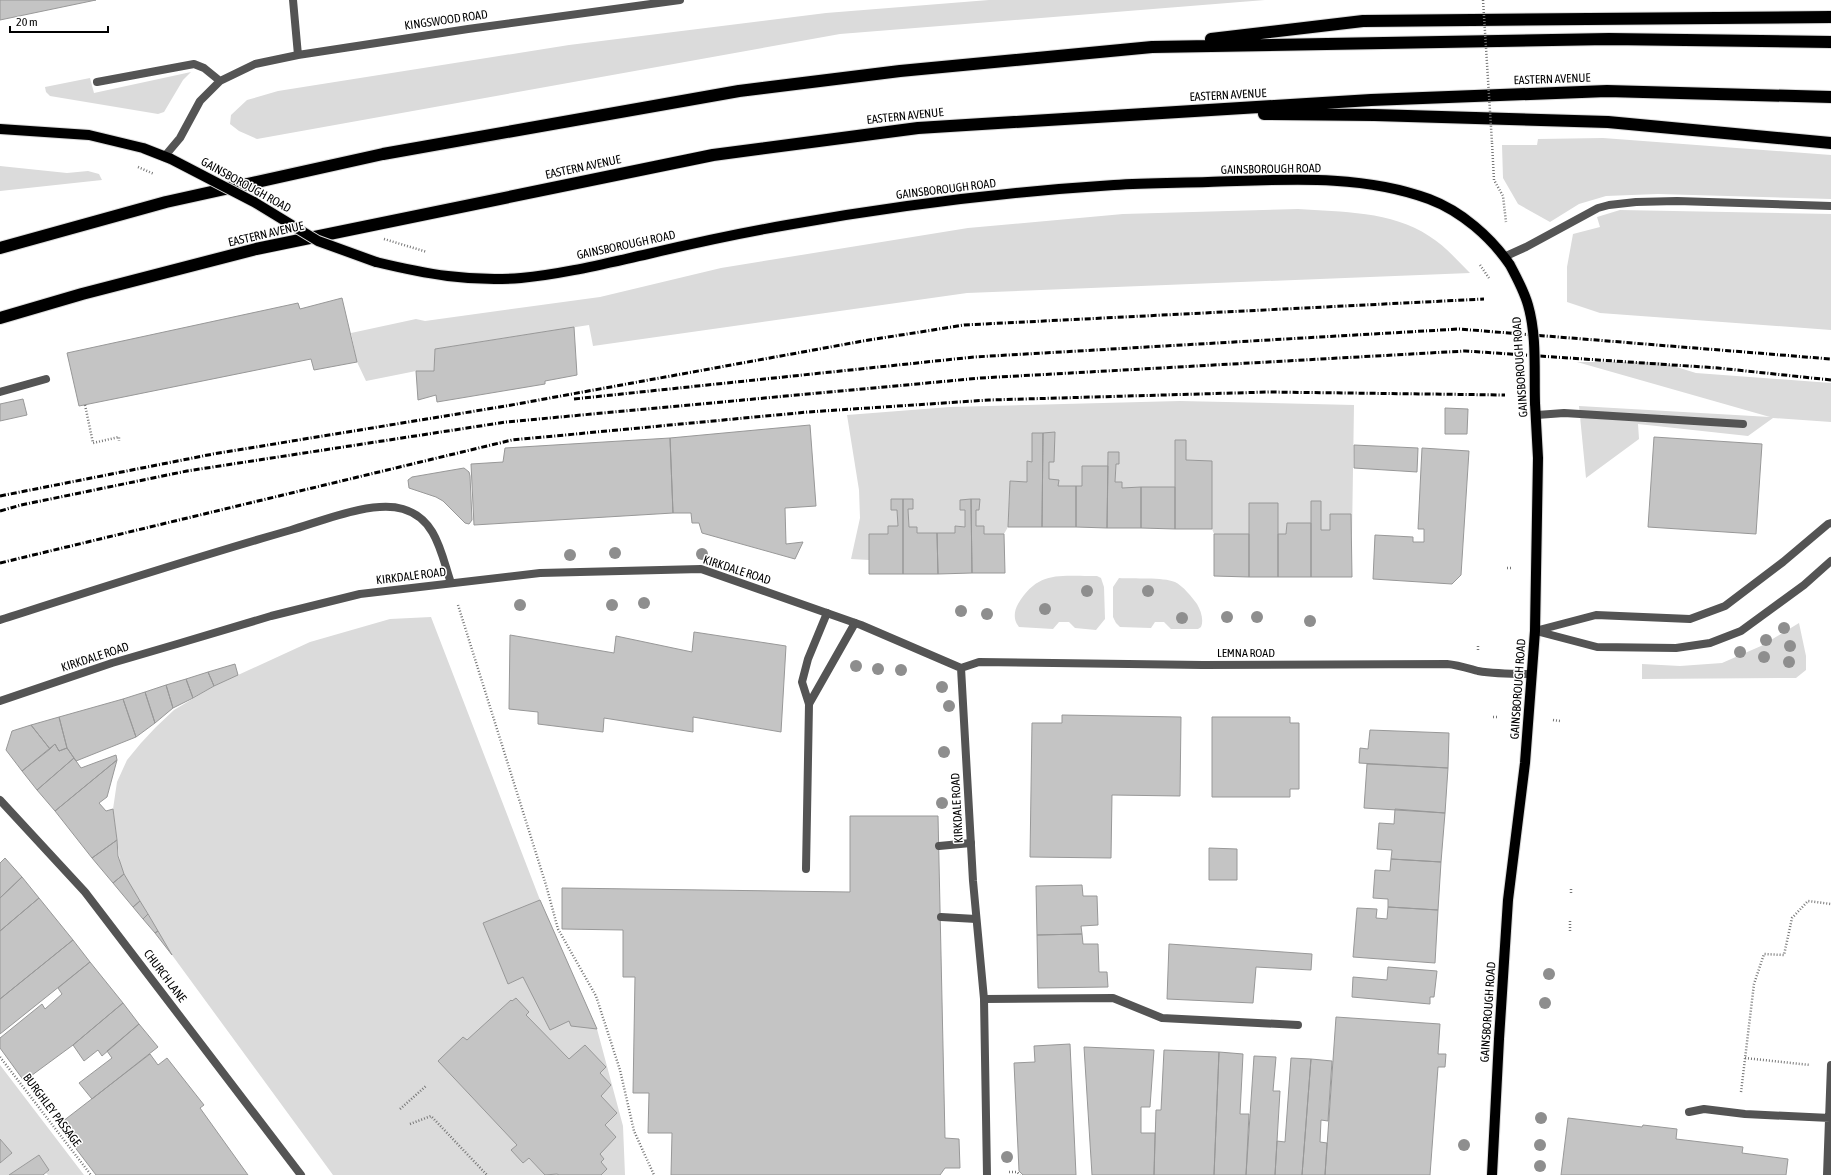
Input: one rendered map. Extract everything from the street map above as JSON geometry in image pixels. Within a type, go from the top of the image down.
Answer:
[{"type":"highway","points":[[0,248],[166,202],[384,154],[732,92],[900,71],[1152,47],[1363,20],[1831,17]]},
{"type":"highway","points":[[1152,47],[1609,39],[1831,42]]},
{"type":"highway","name":"EASTERN AVENUE","points":[[0,318],[82,294],[256,249],[713,155],[918,128],[1371,100],[1608,91],[1831,97]]},
{"type":"highway","points":[[1161,113],[1374,115],[1608,122],[1831,142]]},
{"type":"main road","name":"GAINSBOROUGH ROAD","points":[[0,129],[89,135],[143,148],[168,158],[254,202],[318,241],[376,262],[424,273],[470,279],[523,278],[595,266],[688,245],[788,225],[963,199],[1114,185],[1307,179],[1378,186],[1431,200],[1468,221],[1493,242],[1507,261],[1520,283],[1528,305],[1534,354],[1538,458],[1535,631],[1525,763],[1508,900],[1492,1175]]},
{"type":"street","points":[[293,0],[298,55]]},
{"type":"street","name":"KINGSWOOD ROAD","points":[[168,158],[200,102],[220,81],[255,64],[298,55],[468,29],[680,0]]},
{"type":"street","points":[[97,82],[194,64],[204,68],[220,81]]},
{"type":"street","points":[[1507,261],[1538,239],[1598,208],[1609,205],[1677,201],[1831,206]]},
{"type":"street","points":[[0,392],[46,379]]},
{"type":"street","points":[[1536,415],[1564,413],[1743,424]]},
{"type":"street","points":[[0,620],[239,545],[373,507],[402,509],[429,524],[436,538],[451,583]]},
{"type":"street","points":[[1535,631],[1596,615],[1690,619],[1726,606],[1831,523]]},
{"type":"street","points":[[1535,631],[1597,647],[1676,648],[1710,643],[1740,631],[1804,585],[1831,561]]},
{"type":"street","name":"KIRKDALE ROAD","points":[[0,701],[112,663],[271,616],[360,594],[540,573],[701,569],[855,623],[961,668],[976,919],[984,999],[987,1175]]},
{"type":"street","points":[[806,869],[809,704],[802,682],[808,659],[827,613]]},
{"type":"street","points":[[809,704],[855,623]]},
{"type":"street","name":"LEMNA ROAD","points":[[961,668],[979,662],[1202,665],[1447,664],[1461,665],[1476,670],[1503,675],[1532,674]]},
{"type":"street","name":"CHURCH LANE","points":[[0,800],[85,892],[302,1175]]},
{"type":"street","points":[[939,846],[971,843]]},
{"type":"street","points":[[941,917],[976,919]]},
{"type":"street","points":[[984,999],[1113,998],[1162,1018],[1298,1025]]},
{"type":"street","points":[[1826,1175],[1830,1118],[1831,1066]]},
{"type":"street","points":[[1689,1112],[1704,1109],[1745,1114],[1830,1118]]},
{"type":"path","points":[[1483,0],[1494,180],[1503,196],[1506,222]]},
{"type":"path","points":[[382,239],[427,252]]},
{"type":"path","points":[[1476,260],[1480,265]]},
{"type":"path","points":[[85,405],[93,442],[118,437],[119,441]]},
{"type":"path","points":[[1507,568],[1512,568]]},
{"type":"path","points":[[451,583],[544,878],[558,929],[596,996],[620,1070],[634,1131],[654,1175]]},
{"type":"path","points":[[1553,720],[1560,721]]},
{"type":"path","points":[[1571,893],[1572,888]]},
{"type":"path","points":[[1745,1114],[1746,1102],[1741,1092],[1745,1058],[1754,984],[1764,954],[1784,955],[1792,918],[1808,901],[1831,904]]},
{"type":"path","points":[[1570,921],[1570,931]]},
{"type":"path","name":"BURGHLEY PASSAGE","points":[[0,1057],[90,1175]]},
{"type":"path","points":[[1745,1058],[1831,1066]]},
{"type":"path","points":[[400,1109],[426,1086]]},
{"type":"path","points":[[410,1124],[431,1116],[487,1175]]},
{"type":"path","points":[[1009,1172],[1017,1172],[1020,1175]]},
{"type":"shaded area","points":[[989,0],[1265,0],[840,34],[257,139],[239,131],[230,124],[231,115],[247,100],[278,91],[569,45],[826,13]]},
{"type":"shaded area","points":[[191,72],[183,80],[164,112],[158,114],[50,96],[46,92],[45,87],[90,78],[94,93]]},
{"type":"shaded area","points":[[1603,138],[1831,155],[1831,199],[1658,194],[1606,196],[1579,204],[1550,222],[1518,204],[1503,178],[1502,145],[1537,145],[1538,139]]},
{"type":"shaded area","points":[[0,166],[67,173],[88,171],[99,174],[102,180],[0,191]]},
{"type":"shaded area","points":[[1298,209],[1366,214],[1399,222],[1415,228],[1435,240],[1451,253],[1470,273],[967,293],[593,346],[589,325],[435,349],[434,371],[416,371],[366,381],[357,362],[351,333],[416,319],[425,321],[600,297],[721,268],[968,228],[1123,214]]},
{"type":"shaded area","points":[[1620,210],[1831,214],[1831,330],[1600,313],[1567,302],[1567,267],[1573,234],[1600,227],[1597,217]]},
{"type":"shaded area","points":[[1577,362],[1660,362],[1696,373],[1831,383],[1831,422],[1773,418],[1748,436],[1638,424],[1639,439],[1586,478],[1579,406],[1770,417]]},
{"type":"shaded area","points":[[1180,401],[1354,405],[1352,535],[1330,514],[1330,530],[1321,530],[1321,501],[1312,501],[1311,523],[1287,523],[1286,534],[1278,534],[1249,503],[1249,534],[1214,534],[1212,529],[1212,461],[1186,460],[1186,440],[1175,440],[1175,487],[1122,488],[1122,482],[1115,482],[1116,464],[1119,464],[1119,453],[1108,452],[1108,466],[1082,466],[1082,486],[1058,486],[1058,480],[1049,479],[1049,462],[1054,461],[1055,433],[1032,433],[1032,462],[1028,462],[1027,482],[1010,481],[1008,527],[1004,534],[984,534],[984,526],[976,526],[976,510],[979,510],[979,499],[960,500],[960,510],[965,510],[965,527],[956,526],[955,533],[917,533],[917,527],[909,527],[908,509],[913,508],[913,499],[892,499],[897,510],[898,526],[888,526],[888,534],[869,534],[869,560],[851,559],[860,518],[859,490],[847,415],[950,407]]},
{"type":"shaded area","points":[[1097,576],[1101,578],[1104,587],[1105,619],[1096,630],[1075,628],[1069,622],[1059,622],[1053,629],[1019,627],[1017,624],[1015,613],[1018,604],[1034,585],[1052,577]]},
{"type":"shaded area","points":[[1119,578],[1163,579],[1175,582],[1190,595],[1197,604],[1202,618],[1201,627],[1198,629],[1171,629],[1164,622],[1155,622],[1151,628],[1120,627],[1113,617],[1113,587]]},
{"type":"shaded area","points":[[431,617],[540,900],[597,1029],[623,1126],[625,1175],[333,1175],[172,955],[121,870],[113,809],[117,782],[127,760],[156,727],[174,710],[214,686],[310,642],[390,619]]},
{"type":"shaded area","points":[[1799,623],[1806,656],[1806,670],[1796,678],[1642,679],[1642,664],[1680,666],[1722,663],[1761,646]]},
{"type":"shaded area","points":[[0,1065],[84,1175],[48,1175],[46,1173],[49,1170],[39,1155],[9,1175],[0,1175],[0,1163],[12,1153],[0,1139]]},
{"type":"building","points":[[0,0],[96,0],[0,20]]},
{"type":"building","points":[[342,298],[357,362],[314,370],[311,359],[79,406],[67,353],[298,303],[300,309]]},
{"type":"building","points":[[574,327],[577,375],[545,381],[545,384],[437,402],[436,395],[418,400],[416,371],[434,371],[435,349]]},
{"type":"building","points":[[23,399],[27,415],[0,421],[0,404]]},
{"type":"building","points":[[1445,408],[1468,409],[1467,434],[1445,434]]},
{"type":"building","points":[[810,425],[816,506],[785,508],[786,544],[803,542],[795,559],[702,533],[699,523],[692,523],[691,513],[673,513],[670,438]]},
{"type":"building","points":[[1055,432],[1054,462],[1049,462],[1049,479],[1059,480],[1058,486],[1076,486],[1076,527],[1042,527],[1043,433]]},
{"type":"building","points":[[1032,433],[1043,433],[1042,527],[1008,527],[1010,481],[1027,482],[1027,461],[1032,462]]},
{"type":"building","points":[[1654,437],[1762,444],[1756,534],[1648,527]]},
{"type":"building","points":[[670,438],[673,513],[474,525],[471,464],[503,462],[505,448]]},
{"type":"building","points":[[1175,440],[1186,440],[1186,460],[1212,461],[1212,529],[1175,529]]},
{"type":"building","points":[[1354,445],[1418,448],[1417,472],[1354,468]]},
{"type":"building","points":[[1422,448],[1469,451],[1461,575],[1452,584],[1373,579],[1375,535],[1413,537],[1413,542],[1424,542],[1424,529],[1418,529]]},
{"type":"building","points":[[1108,452],[1119,452],[1119,464],[1116,464],[1115,482],[1122,482],[1122,488],[1141,487],[1141,528],[1107,528]]},
{"type":"building","points":[[1082,466],[1108,466],[1107,528],[1076,527],[1076,486],[1082,486]]},
{"type":"building","points":[[464,468],[469,472],[470,476],[472,520],[469,524],[465,523],[443,501],[436,497],[409,488],[408,480],[412,477]]},
{"type":"building","points":[[1141,487],[1175,487],[1175,529],[1141,528]]},
{"type":"building","points":[[891,499],[903,499],[903,574],[869,574],[869,534],[888,534],[888,526],[898,526],[897,510],[891,510]]},
{"type":"building","points":[[903,499],[913,499],[913,509],[908,509],[909,527],[917,527],[917,533],[937,533],[938,574],[903,574]]},
{"type":"building","points":[[971,499],[972,573],[938,574],[937,533],[955,533],[955,526],[965,527],[965,510],[960,510],[960,500]]},
{"type":"building","points":[[971,499],[980,499],[979,510],[976,510],[976,526],[984,526],[984,534],[1004,534],[1005,573],[972,573]]},
{"type":"building","points":[[1311,501],[1321,501],[1321,530],[1330,530],[1330,514],[1351,514],[1352,577],[1311,577]]},
{"type":"building","points":[[1249,503],[1278,503],[1278,577],[1249,577]]},
{"type":"building","points":[[1287,523],[1311,523],[1311,577],[1278,577],[1278,534],[1286,534]]},
{"type":"building","points":[[1214,534],[1249,534],[1249,577],[1214,576]]},
{"type":"building","points":[[694,632],[786,646],[781,732],[693,717],[693,732],[604,718],[603,732],[538,724],[538,712],[509,709],[510,635],[614,653],[616,636],[692,652]]},
{"type":"building","points":[[235,664],[238,675],[214,686],[208,672]]},
{"type":"building","points":[[208,672],[214,686],[193,698],[186,679]]},
{"type":"building","points":[[186,679],[193,698],[173,708],[166,685]]},
{"type":"building","points":[[166,685],[173,708],[155,723],[145,692]]},
{"type":"building","points":[[145,692],[155,723],[136,737],[123,699]]},
{"type":"building","points":[[123,699],[136,737],[76,761],[67,748],[59,717]]},
{"type":"building","points":[[1062,715],[1181,717],[1180,796],[1112,795],[1111,858],[1030,857],[1032,723],[1062,723]]},
{"type":"building","points":[[59,717],[67,748],[59,751],[55,744],[50,749],[31,725]]},
{"type":"building","points":[[1212,717],[1290,717],[1290,723],[1299,723],[1299,789],[1290,789],[1290,797],[1212,797]]},
{"type":"building","points":[[31,725],[50,749],[22,771],[6,750],[12,731]]},
{"type":"building","points":[[1370,730],[1449,733],[1448,768],[1359,763],[1360,748],[1368,749]]},
{"type":"building","points":[[55,744],[59,751],[67,748],[74,758],[37,790],[22,771]]},
{"type":"building","points":[[116,755],[117,760],[55,811],[37,790],[74,758],[81,768]]},
{"type":"building","points":[[117,760],[107,797],[99,803],[106,811],[113,809],[117,840],[92,858],[55,811]]},
{"type":"building","points":[[1367,764],[1448,768],[1445,813],[1364,808]]},
{"type":"building","points":[[1395,809],[1445,813],[1441,862],[1391,859],[1392,850],[1377,849],[1379,823],[1394,824]]},
{"type":"building","points":[[850,816],[938,816],[945,1138],[959,1139],[960,1168],[945,1168],[940,1175],[671,1175],[672,1133],[648,1133],[649,1093],[633,1093],[635,977],[623,977],[623,930],[562,929],[562,888],[850,892]]},
{"type":"building","points":[[117,840],[118,856],[124,874],[113,883],[92,858]]},
{"type":"building","points":[[1209,848],[1237,849],[1237,880],[1209,880]]},
{"type":"building","points":[[5,858],[22,877],[0,898],[0,863]]},
{"type":"building","points":[[1391,859],[1441,862],[1438,910],[1388,907],[1388,899],[1373,898],[1375,870],[1390,871]]},
{"type":"building","points":[[124,874],[140,901],[133,907],[113,883]]},
{"type":"building","points":[[22,877],[39,898],[0,931],[0,898]]},
{"type":"building","points":[[1082,885],[1083,896],[1097,896],[1098,925],[1081,926],[1082,934],[1037,935],[1036,886]]},
{"type":"building","points":[[39,898],[73,940],[0,999],[0,931]]},
{"type":"building","points":[[540,900],[597,1029],[571,1026],[569,1021],[550,1030],[523,977],[508,984],[483,923]]},
{"type":"building","points":[[140,901],[148,914],[143,919],[133,907]]},
{"type":"building","points":[[1388,907],[1438,910],[1435,963],[1353,957],[1357,908],[1377,909],[1376,918],[1387,919]]},
{"type":"building","points":[[148,914],[158,931],[155,933],[143,919]]},
{"type":"building","points":[[158,931],[172,955],[155,933]]},
{"type":"building","points":[[1082,934],[1083,944],[1098,944],[1099,972],[1107,972],[1108,987],[1038,988],[1037,935]]},
{"type":"building","points":[[73,940],[90,962],[0,1034],[0,999]]},
{"type":"building","points":[[1169,944],[1312,954],[1311,970],[1256,967],[1253,1003],[1167,999]]},
{"type":"building","points":[[90,962],[123,1003],[73,1045],[24,1081],[0,1048],[0,1038],[42,1004],[45,1009],[62,994],[58,988]]},
{"type":"building","points":[[1388,967],[1437,971],[1434,997],[1430,997],[1430,1004],[1352,997],[1353,977],[1387,980]]},
{"type":"building","points":[[516,998],[529,1012],[526,1015],[569,1059],[585,1045],[606,1067],[600,1073],[611,1085],[601,1096],[617,1113],[605,1125],[616,1137],[600,1154],[604,1159],[601,1162],[607,1169],[601,1175],[545,1175],[529,1158],[523,1163],[511,1150],[517,1145],[438,1061],[463,1037],[467,1040],[511,1000],[512,1001]]},
{"type":"building","points":[[123,1003],[139,1024],[102,1056],[98,1050],[84,1061],[73,1045]]},
{"type":"building","points":[[1336,1017],[1440,1024],[1438,1054],[1446,1054],[1445,1067],[1438,1067],[1430,1175],[1325,1175]]},
{"type":"building","points":[[139,1024],[158,1047],[92,1099],[79,1083],[112,1058],[107,1051]]},
{"type":"building","points":[[1070,1044],[1076,1175],[1023,1175],[1019,1171],[1014,1063],[1035,1062],[1034,1046]]},
{"type":"building","points":[[1084,1047],[1154,1050],[1150,1107],[1141,1107],[1141,1133],[1155,1133],[1154,1175],[1092,1175]]},
{"type":"building","points":[[1164,1050],[1219,1052],[1214,1175],[1154,1175],[1156,1110],[1161,1110]]},
{"type":"building","points":[[1219,1052],[1243,1054],[1240,1114],[1249,1114],[1246,1175],[1214,1175]]},
{"type":"building","points":[[150,1054],[158,1065],[167,1058],[204,1105],[200,1108],[248,1175],[96,1175],[58,1125]]},
{"type":"building","points":[[1254,1056],[1276,1057],[1273,1091],[1280,1091],[1275,1175],[1246,1175]]},
{"type":"building","points":[[1291,1058],[1311,1059],[1302,1175],[1275,1175],[1277,1141],[1285,1142]]},
{"type":"building","points":[[1311,1059],[1332,1061],[1328,1121],[1321,1120],[1320,1142],[1327,1143],[1325,1175],[1302,1175]]},
{"type":"building","points":[[1568,1118],[1642,1127],[1643,1125],[1677,1129],[1676,1139],[1743,1147],[1742,1153],[1788,1159],[1786,1175],[1561,1175]]},
{"type":"building","points":[[0,1139],[12,1153],[0,1163]]},
{"type":"building","points":[[39,1155],[49,1170],[43,1175],[9,1175]]},
{"type":"railway","points":[[0,496],[213,454],[506,406],[863,341],[964,325],[1484,299]]},
{"type":"railway","points":[[574,399],[974,357],[1459,329],[1831,359]]},
{"type":"railway","points":[[0,511],[21,505],[187,471],[506,422],[981,378],[1465,351],[1718,368],[1831,380]]},
{"type":"railway","points":[[0,563],[512,440],[808,412],[989,400],[1269,392],[1505,395]]}]
